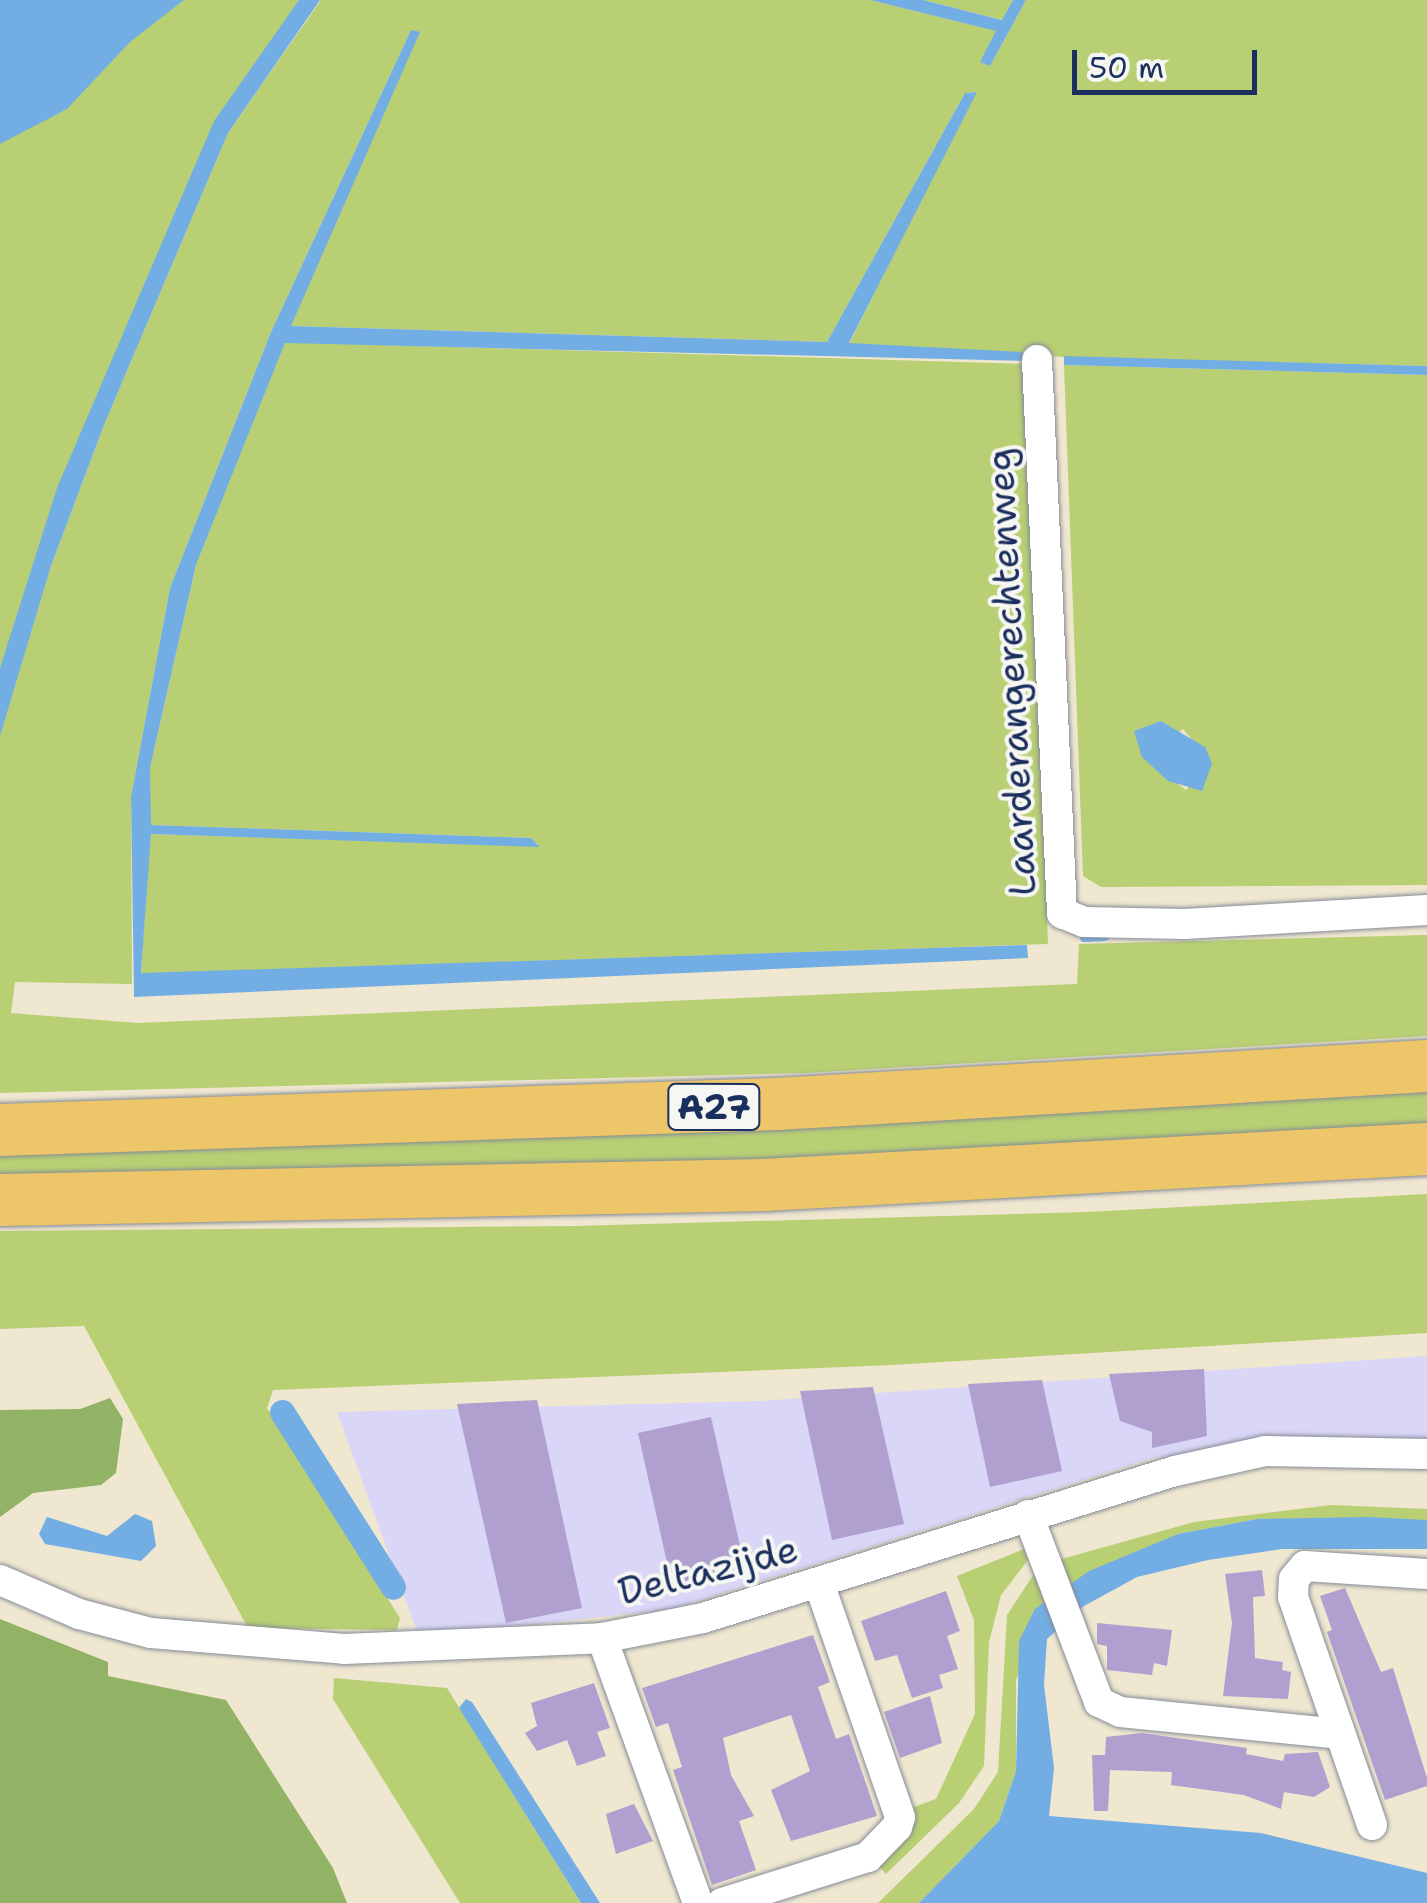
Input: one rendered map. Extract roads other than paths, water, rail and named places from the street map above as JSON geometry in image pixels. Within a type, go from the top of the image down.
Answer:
[{"type":"highway","name":"A27","points":[[0,1130],[776,1104],[1427,1066]]},
{"type":"highway","name":"A27","points":[[0,1200],[764,1185],[1427,1150]]},
{"type":"street","name":"Laarderangerechtenweg","points":[[1038,360],[1062,913],[1084,922],[1185,924],[1427,910]]},
{"type":"street","name":"Deltazijde","points":[[0,1580],[79,1614],[151,1634],[344,1649],[602,1638],[819,1584],[1028,1515],[1265,1451],[1427,1454]]},
{"type":"street","points":[[1028,1515],[1074,1650],[1099,1702],[1120,1712],[1340,1734]]},
{"type":"street","points":[[1372,1825],[1292,1597],[1294,1579],[1304,1566],[1427,1574]]},
{"type":"street","points":[[722,1903],[868,1857],[897,1826],[900,1817],[819,1584]]},
{"type":"street","points":[[602,1638],[698,1903]]},
{"type":"water","points":[[0,0],[184,0],[130,42],[67,109],[0,144]]},
{"type":"water","points":[[299,0],[320,0],[228,133],[104,425],[51,566],[0,736],[0,668],[57,488],[214,121]]},
{"type":"water","points":[[870,0],[923,0],[1002,20],[1013,0],[1026,0],[990,66],[980,62],[996,31]]},
{"type":"water","points":[[411,30],[420,32],[291,326],[827,342],[965,93],[977,92],[849,343],[1023,352],[1024,361],[285,343],[196,565],[150,768],[151,825],[531,838],[540,847],[151,834],[141,973],[1027,945],[1028,958],[134,997],[131,797],[170,588],[271,332]]},
{"type":"water","points":[[1064,356],[1427,366],[1427,375],[1064,365]]},
{"type":"water","points":[[1161,721],[1205,747],[1212,763],[1202,791],[1168,781],[1142,757],[1134,731]]},
{"type":"water","points":[[135,1514],[152,1521],[156,1546],[141,1561],[45,1544],[39,1534],[47,1517],[107,1536]]},
{"type":"water","points":[[1257,1519],[1427,1520],[1427,1549],[1282,1549],[1208,1560],[1137,1577],[1084,1606],[1047,1639],[1044,1685],[1054,1768],[1049,1816],[1261,1833],[1427,1873],[1427,1903],[919,1903],[999,1821],[1016,1771],[1019,1641],[1035,1609],[1089,1571],[1178,1534]]},
{"type":"water","points":[[466,1699],[472,1702],[600,1903],[581,1903],[459,1708]]},
{"type":"waterway","points":[[1084,938],[1105,937]]},
{"type":"waterway","points":[[282,1412],[393,1587]]}]
